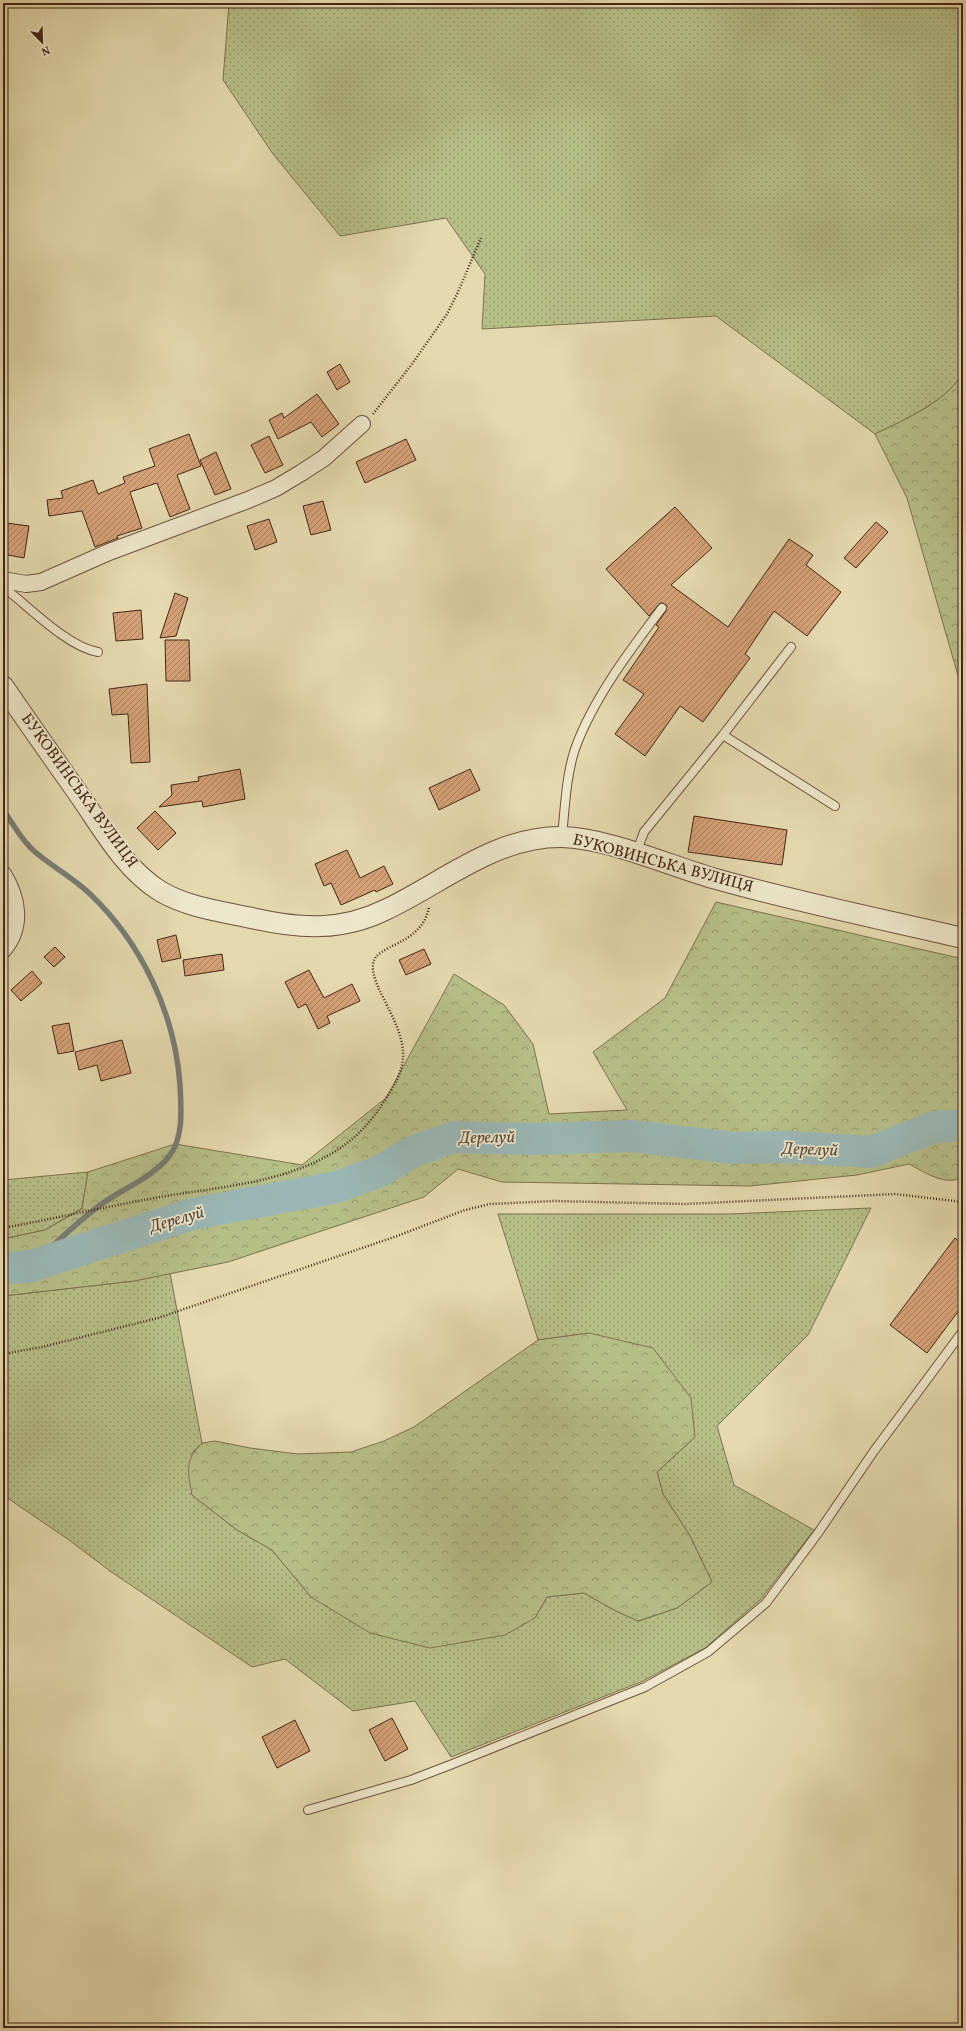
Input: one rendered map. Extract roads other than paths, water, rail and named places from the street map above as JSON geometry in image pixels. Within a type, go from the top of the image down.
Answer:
[{"type":"street","points":[[3,580],[26,584],[41,582],[109,552],[262,494],[295,477],[324,458],[362,424]]},
{"type":"street","name":"БУКОВИНСЬКА ВУЛИЦЯ","points":[[3,686],[123,857],[152,885],[174,898],[205,907],[272,923],[320,928],[349,924],[368,918],[432,885],[474,861],[495,852],[535,841],[561,837],[601,844],[736,884],[963,938]]},
{"type":"street","points":[[3,874],[13,894],[17,914],[13,935],[3,950]]},
{"type":"lane","points":[[3,587],[70,641],[85,649],[98,652]]},
{"type":"lane","points":[[561,837],[572,763],[586,724],[614,676],[662,608]]},
{"type":"lane","points":[[635,854],[644,832],[792,647]]},
{"type":"lane","points":[[723,735],[835,806]]},
{"type":"lane","points":[[308,1810],[411,1780],[450,1765],[645,1687],[708,1652],[766,1603],[818,1533],[878,1445],[963,1331]]},
{"type":"waterway","points":[[3,810],[29,847],[82,887],[108,912],[139,956],[152,980],[163,1006],[177,1058],[180,1085],[180,1130],[178,1139],[170,1155],[146,1177],[108,1200],[90,1213],[31,1266]]},
{"type":"waterway","name":"Дерелуй","points":[[3,1269],[31,1266],[192,1214],[337,1187],[380,1171],[414,1151],[454,1137],[534,1139],[630,1136],[733,1148],[790,1147],[871,1152],[934,1127],[963,1125]]}]
